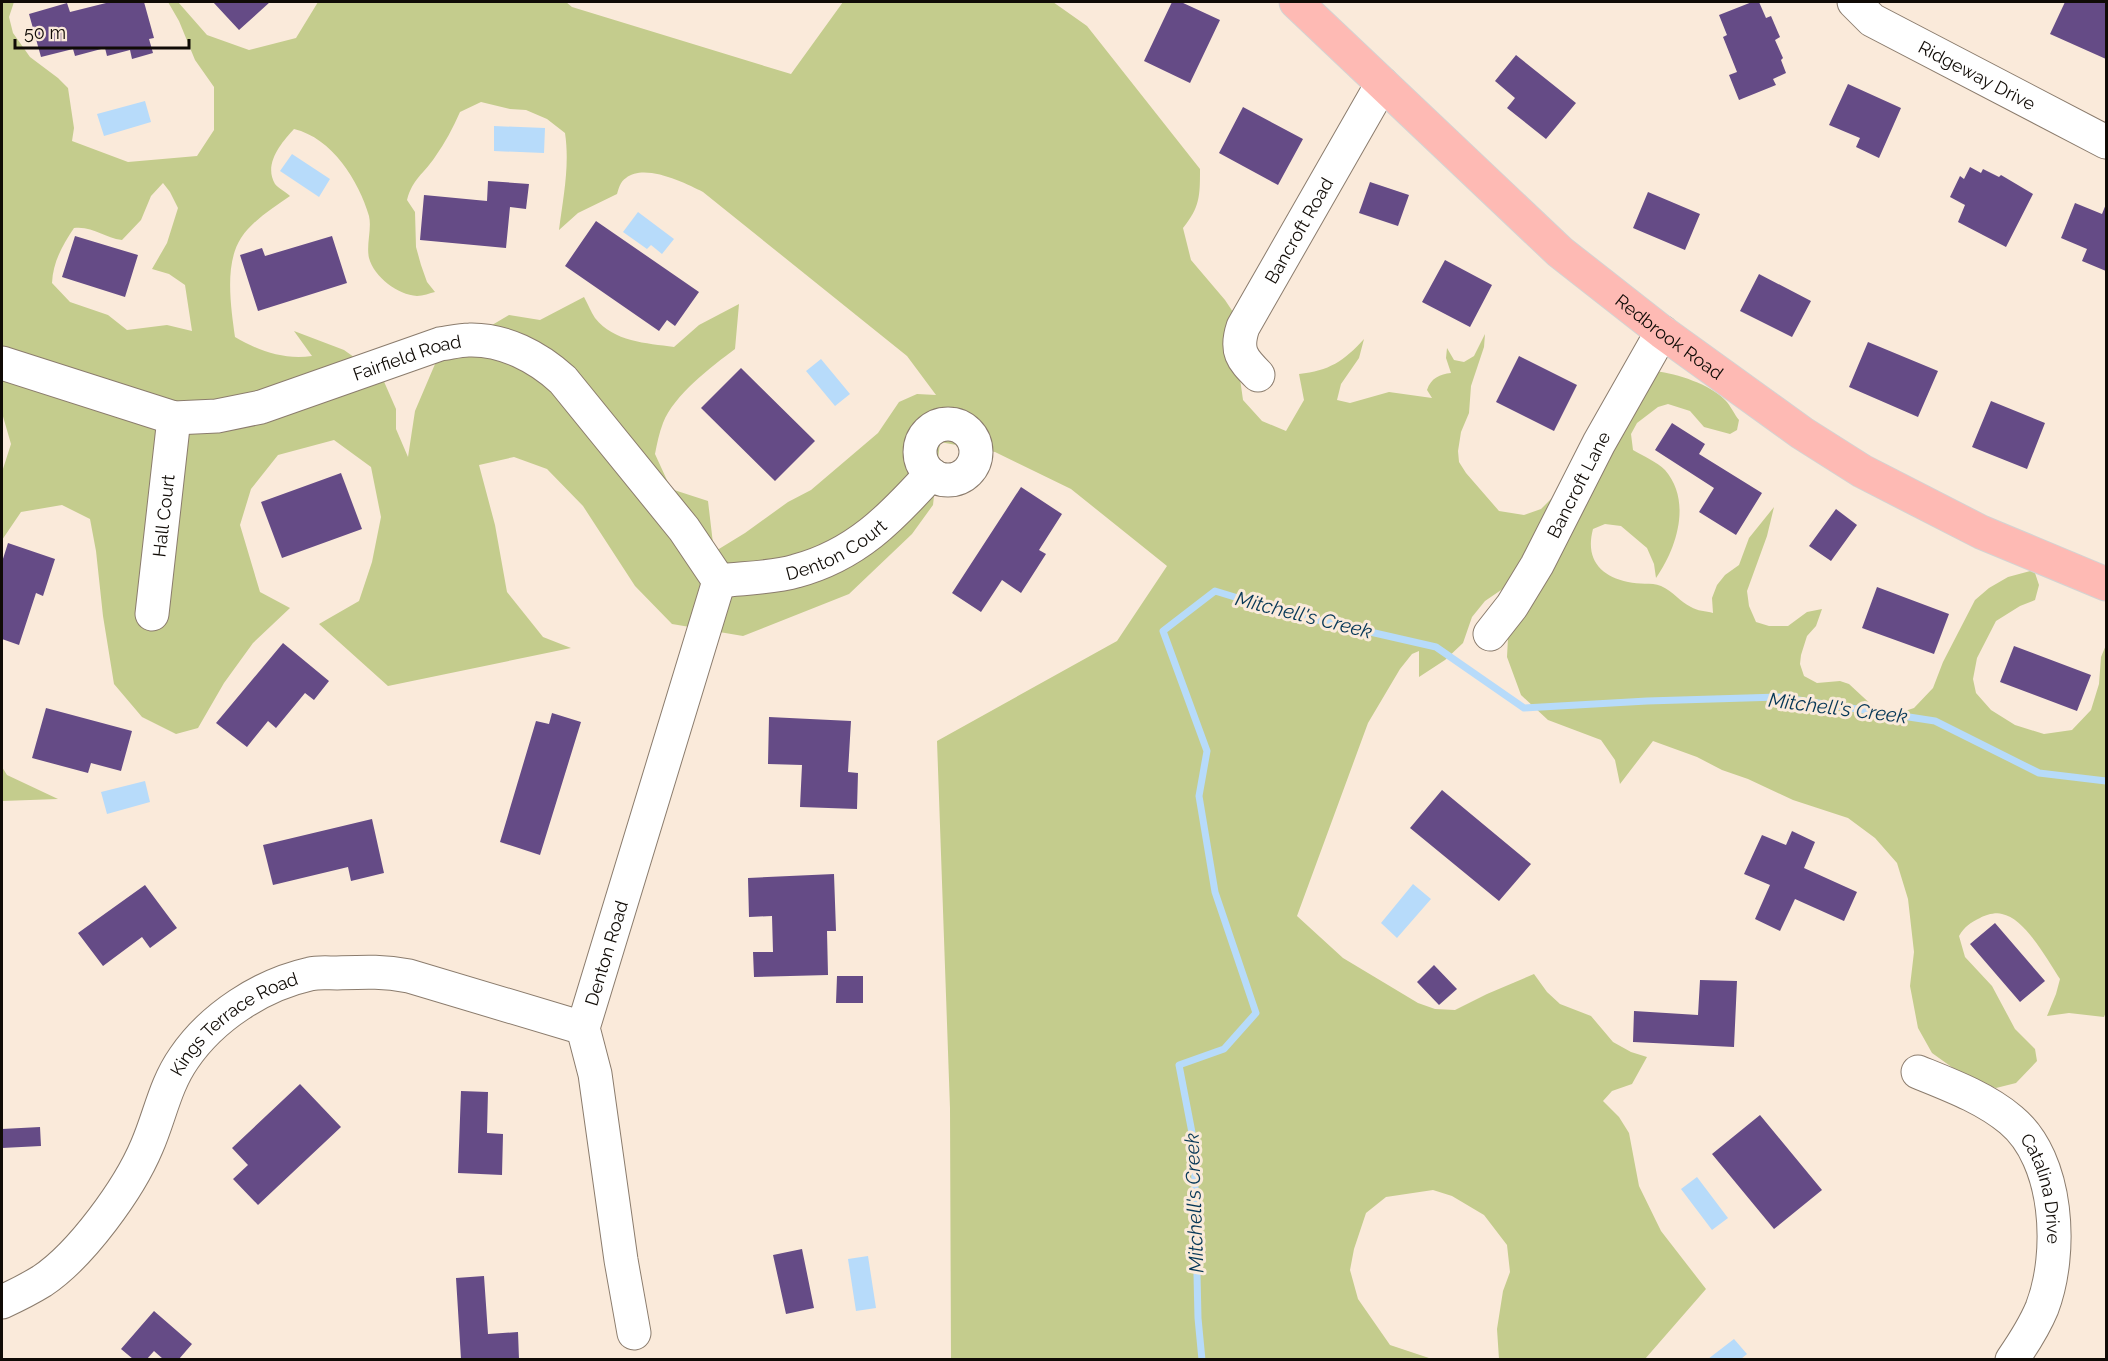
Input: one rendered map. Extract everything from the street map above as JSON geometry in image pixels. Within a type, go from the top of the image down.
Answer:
[{"type":"main road","name":"Redbrook Road","points":[[1296,2],[1560,252],[1662,332],[1802,433],[1862,471],[1982,532],[2106,584]]},
{"type":"street","name":"Ridgeway Drive","points":[[1854,2],[1872,20],[2106,142]]},
{"type":"street","name":"Bancroft Road","points":[[1258,375],[1245,362],[1239,349],[1243,327],[1382,84]]},
{"type":"street","name":"Bancroft Lane","points":[[1490,634],[1512,606],[1537,565],[1599,443],[1662,332]]},
{"type":"street","name":"Fairfield Road","points":[[2,363],[174,418],[217,416],[261,407],[440,344],[469,340],[507,345],[546,364],[563,380],[684,529],[718,581]]},
{"type":"street","name":"Hall Court","points":[[152,614],[174,418]]},
{"type":"street","name":"Denton Court","points":[[718,581],[795,572],[841,555],[872,534],[931,474]]},
{"type":"street","name":"Denton Road","points":[[634,1333],[621,1260],[596,1074],[583,1028],[718,581]]},
{"type":"street","name":"Kings Terrace Road","points":[[2,1302],[43,1280],[72,1254],[110,1209],[132,1176],[147,1145],[168,1085],[199,1038],[225,1014],[273,986],[311,974],[380,971],[409,976],[583,1028]]},
{"type":"street","name":"Catalina Drive","points":[[1918,1072],[1994,1107],[2013,1121],[2035,1149],[2046,1176],[2055,1223],[2052,1272],[2042,1309],[2012,1359]]},
{"type":"green space","points":[[2,2],[14,2],[9,17],[13,33],[30,57],[68,88],[74,128],[72,141],[128,162],[197,156],[214,130],[214,87],[195,60],[179,21],[168,2],[178,2],[207,35],[249,50],[296,38],[318,2],[566,2],[572,7],[791,74],[843,2],[1053,2],[1087,26],[1200,169],[1198,201],[1193,214],[1183,228],[1191,260],[1225,300],[1243,327],[1236,350],[1243,400],[1262,421],[1286,431],[1304,400],[1299,374],[1310,373],[1335,364],[1364,339],[1359,358],[1341,384],[1337,400],[1350,403],[1389,392],[1432,398],[1427,390],[1431,382],[1451,373],[1446,358],[1447,348],[1454,360],[1464,362],[1474,356],[1485,334],[1484,347],[1471,386],[1469,413],[1461,432],[1459,462],[1499,511],[1524,515],[1541,509],[1555,495],[1656,371],[1683,377],[1711,389],[1727,402],[1739,420],[1737,430],[1730,434],[1704,427],[1690,411],[1668,404],[1658,407],[1637,423],[1631,434],[1633,450],[1665,470],[1678,496],[1680,510],[1675,539],[1664,566],[1656,578],[1654,564],[1647,548],[1621,526],[1605,524],[1593,529],[1591,549],[1593,557],[1603,571],[1618,579],[1661,586],[1693,608],[1713,613],[1712,598],[1717,585],[1725,575],[1739,565],[1749,538],[1774,507],[1767,536],[1747,591],[1749,606],[1756,622],[1769,626],[1788,626],[1807,612],[1822,609],[1816,626],[1807,636],[1801,655],[1800,664],[1804,676],[1817,683],[1840,681],[1849,684],[1876,709],[1902,712],[1914,708],[1933,688],[1943,662],[1975,600],[1989,588],[2008,577],[2034,570],[2039,585],[2035,600],[2020,606],[1996,621],[1977,658],[1973,679],[1976,693],[1991,710],[2015,725],[2044,734],[2072,730],[2091,710],[2099,684],[2101,657],[2106,645],[2106,1012],[2104,1017],[2069,1013],[2047,1016],[2060,979],[2019,923],[2011,917],[1997,913],[1982,917],[1968,925],[1959,936],[1965,957],[1992,986],[2015,1029],[2035,1049],[2037,1061],[2016,1083],[1996,1088],[1960,1073],[1932,1053],[1918,1028],[1910,986],[1914,952],[1908,899],[1897,863],[1875,838],[1848,818],[1793,800],[1697,757],[1653,741],[1620,784],[1615,760],[1601,740],[1548,720],[1521,695],[1507,657],[1508,638],[1515,614],[1504,588],[1485,601],[1472,617],[1463,643],[1445,660],[1419,677],[1419,651],[1412,654],[1400,669],[1368,723],[1297,916],[1343,958],[1418,1003],[1435,1009],[1455,1010],[1534,974],[1547,992],[1560,1004],[1591,1016],[1613,1042],[1631,1052],[1647,1057],[1632,1084],[1612,1091],[1603,1101],[1619,1117],[1629,1133],[1639,1186],[1661,1231],[1706,1289],[1645,1359],[1499,1359],[1497,1329],[1503,1291],[1510,1272],[1507,1245],[1484,1215],[1452,1196],[1433,1190],[1386,1197],[1366,1213],[1354,1249],[1350,1270],[1358,1299],[1390,1345],[1432,1359],[951,1359],[950,1108],[937,741],[1117,641],[1167,566],[1071,489],[995,452],[940,442],[933,505],[912,534],[849,594],[743,636],[672,624],[635,586],[583,506],[547,469],[514,457],[479,465],[495,525],[507,592],[543,637],[571,648],[388,686],[319,624],[359,601],[372,562],[381,517],[371,467],[334,440],[278,455],[251,489],[240,525],[260,592],[290,608],[253,643],[224,683],[198,728],[176,734],[142,717],[114,684],[90,519],[62,505],[21,512],[2,540],[2,472],[11,444],[2,413]],"holes":[[[481,102],[510,109],[526,110],[547,119],[565,133],[566,170],[559,230],[578,213],[617,194],[622,181],[634,174],[654,173],[686,184],[703,192],[907,356],[936,395],[917,394],[899,402],[878,433],[811,490],[788,502],[714,552],[708,501],[671,489],[655,454],[663,423],[676,402],[694,382],[735,349],[739,304],[699,325],[674,347],[631,340],[611,332],[595,318],[584,297],[540,320],[509,315],[438,357],[415,411],[408,457],[396,429],[396,409],[382,377],[344,350],[294,331],[312,356],[292,357],[272,353],[235,337],[230,286],[232,260],[241,238],[251,226],[290,196],[275,184],[271,169],[284,140],[294,129],[320,141],[332,151],[351,175],[369,216],[368,253],[376,272],[395,289],[419,296],[435,292],[427,282],[421,265],[416,247],[415,212],[407,200],[412,187],[452,130],[460,112]],[[163,183],[178,208],[167,243],[152,269],[169,274],[185,285],[192,331],[167,325],[127,330],[108,315],[70,302],[52,283],[54,268],[74,228],[93,230],[122,240],[141,220],[151,196]]]},
{"type":"green space","points":[[2,767],[7,775],[58,799],[2,801]]},
{"type":"water","points":[[145,101],[151,122],[104,136],[97,114]]},
{"type":"water","points":[[494,126],[545,128],[544,153],[494,151]]},
{"type":"water","points":[[292,154],[330,179],[319,197],[280,171]]},
{"type":"water","points":[[638,212],[674,239],[662,254],[651,245],[647,249],[623,232]]},
{"type":"water","points":[[821,359],[850,394],[835,406],[806,371]]},
{"type":"water","points":[[145,781],[150,802],[107,814],[101,792]]},
{"type":"water","points":[[1413,884],[1431,899],[1397,938],[1381,923]]},
{"type":"water","points":[[1697,1177],[1728,1218],[1712,1230],[1681,1189]]},
{"type":"water","points":[[868,1256],[876,1308],[856,1311],[848,1259]]},
{"type":"water","points":[[1734,1339],[1747,1354],[1741,1359],[1708,1359]]},
{"type":"building","points":[[110,2],[144,2],[154,38],[149,39],[153,53],[132,59],[130,50],[107,56],[105,48],[75,56],[73,49],[41,57],[29,14],[67,3],[70,12]]},
{"type":"building","points":[[213,2],[270,2],[239,30]]},
{"type":"building","points":[[1172,2],[1181,2],[1220,20],[1190,83],[1144,61]]},
{"type":"building","points":[[1752,2],[1759,2],[1766,18],[1771,16],[1780,37],[1775,40],[1783,58],[1781,60],[1786,73],[1773,79],[1776,85],[1739,100],[1729,75],[1737,72],[1723,37],[1727,35],[1719,15]]},
{"type":"building","points":[[2065,2],[2106,2],[2106,59],[2050,34]]},
{"type":"building","points":[[1516,55],[1576,103],[1546,139],[1507,108],[1515,98],[1495,81]]},
{"type":"building","points":[[1848,84],[1901,108],[1879,158],[1856,147],[1860,138],[1829,125]]},
{"type":"building","points":[[1243,107],[1303,139],[1278,185],[1219,153]]},
{"type":"building","points":[[1970,167],[1981,173],[1983,169],[1999,177],[2001,175],[2033,194],[2006,247],[1958,222],[1965,205],[1950,197],[1960,176],[1964,179]]},
{"type":"building","points":[[488,181],[529,184],[526,209],[510,207],[506,248],[420,240],[424,195],[487,201]]},
{"type":"building","points":[[1370,182],[1409,195],[1398,226],[1359,213]]},
{"type":"building","points":[[1648,192],[1700,214],[1685,250],[1633,228]]},
{"type":"building","points":[[2075,203],[2102,214],[2106,204],[2106,271],[2082,261],[2087,249],[2061,238]]},
{"type":"building","points":[[596,221],[699,292],[675,326],[667,320],[659,331],[565,266]]},
{"type":"building","points":[[75,236],[138,255],[125,297],[62,277]]},
{"type":"building","points":[[332,236],[347,283],[258,311],[240,255],[262,248],[265,256]]},
{"type":"building","points":[[1445,260],[1492,285],[1470,327],[1422,302]]},
{"type":"building","points":[[1759,274],[1811,301],[1792,337],[1740,311]]},
{"type":"building","points":[[1868,342],[1938,371],[1918,417],[1849,387]]},
{"type":"building","points":[[1519,356],[1577,385],[1554,431],[1496,402]]},
{"type":"building","points":[[741,368],[815,441],[775,481],[701,408]]},
{"type":"building","points":[[1991,401],[2045,423],[2027,469],[1972,447]]},
{"type":"building","points":[[1672,423],[1705,444],[1699,454],[1762,493],[1736,535],[1699,512],[1714,488],[1655,450]]},
{"type":"building","points":[[341,473],[362,529],[282,558],[261,502]]},
{"type":"building","points":[[1021,487],[1062,514],[1039,550],[1046,554],[1021,593],[1002,580],[981,612],[952,593]]},
{"type":"building","points":[[1836,509],[1857,525],[1831,561],[1809,546]]},
{"type":"building","points":[[8,543],[55,559],[43,596],[36,593],[19,645],[2,639],[2,562]]},
{"type":"building","points":[[1877,587],[1949,614],[1934,654],[1862,628]]},
{"type":"building","points":[[283,643],[329,681],[314,700],[305,693],[276,728],[268,721],[247,747],[216,723]]},
{"type":"building","points":[[2014,646],[2091,675],[2077,711],[2000,682]]},
{"type":"building","points":[[46,708],[132,731],[121,771],[91,763],[88,773],[32,758]]},
{"type":"building","points":[[552,713],[581,722],[540,855],[500,842],[536,721],[549,724]]},
{"type":"building","points":[[769,717],[851,721],[848,772],[858,773],[857,809],[800,807],[802,765],[768,764]]},
{"type":"building","points":[[1442,790],[1531,864],[1499,901],[1410,828]]},
{"type":"building","points":[[372,819],[384,873],[351,881],[348,867],[273,885],[263,845]]},
{"type":"building","points":[[1792,831],[1815,842],[1804,868],[1857,892],[1844,921],[1795,899],[1780,931],[1755,919],[1770,885],[1744,874],[1762,835],[1786,845]]},
{"type":"building","points":[[834,874],[836,931],[827,931],[828,975],[754,977],[753,952],[773,952],[772,916],[749,917],[748,878]]},
{"type":"building","points":[[145,885],[177,928],[150,948],[142,937],[103,966],[78,933]]},
{"type":"building","points":[[1995,923],[2045,981],[2020,1002],[1970,944]]},
{"type":"building","points":[[1434,965],[1457,989],[1439,1005],[1417,982]]},
{"type":"building","points":[[837,976],[863,976],[863,1003],[836,1003]]},
{"type":"building","points":[[1700,980],[1737,981],[1734,1047],[1633,1042],[1634,1011],[1698,1015]]},
{"type":"building","points":[[300,1084],[341,1127],[258,1205],[233,1179],[248,1165],[232,1148]]},
{"type":"building","points":[[461,1091],[488,1092],[487,1133],[503,1134],[502,1175],[458,1173]]},
{"type":"building","points":[[1760,1115],[1822,1190],[1774,1229],[1712,1154]]},
{"type":"building","points":[[40,1127],[41,1146],[2,1148],[2,1129]]},
{"type":"building","points":[[802,1249],[814,1308],[786,1314],[773,1255]]},
{"type":"building","points":[[484,1276],[488,1334],[518,1332],[519,1359],[461,1359],[456,1278]]},
{"type":"building","points":[[154,1311],[192,1344],[179,1359],[163,1359],[154,1351],[147,1359],[133,1359],[121,1349]]},
{"type":"waterway","name":"Mitchell's Creek","points":[[1202,1360],[1198,1318],[1194,1143],[1179,1065],[1224,1049],[1256,1013],[1215,892],[1199,796],[1207,751],[1163,631],[1215,591],[1287,613],[1436,647],[1524,708],[1779,697],[1935,721],[2039,773],[2106,781]]}]
